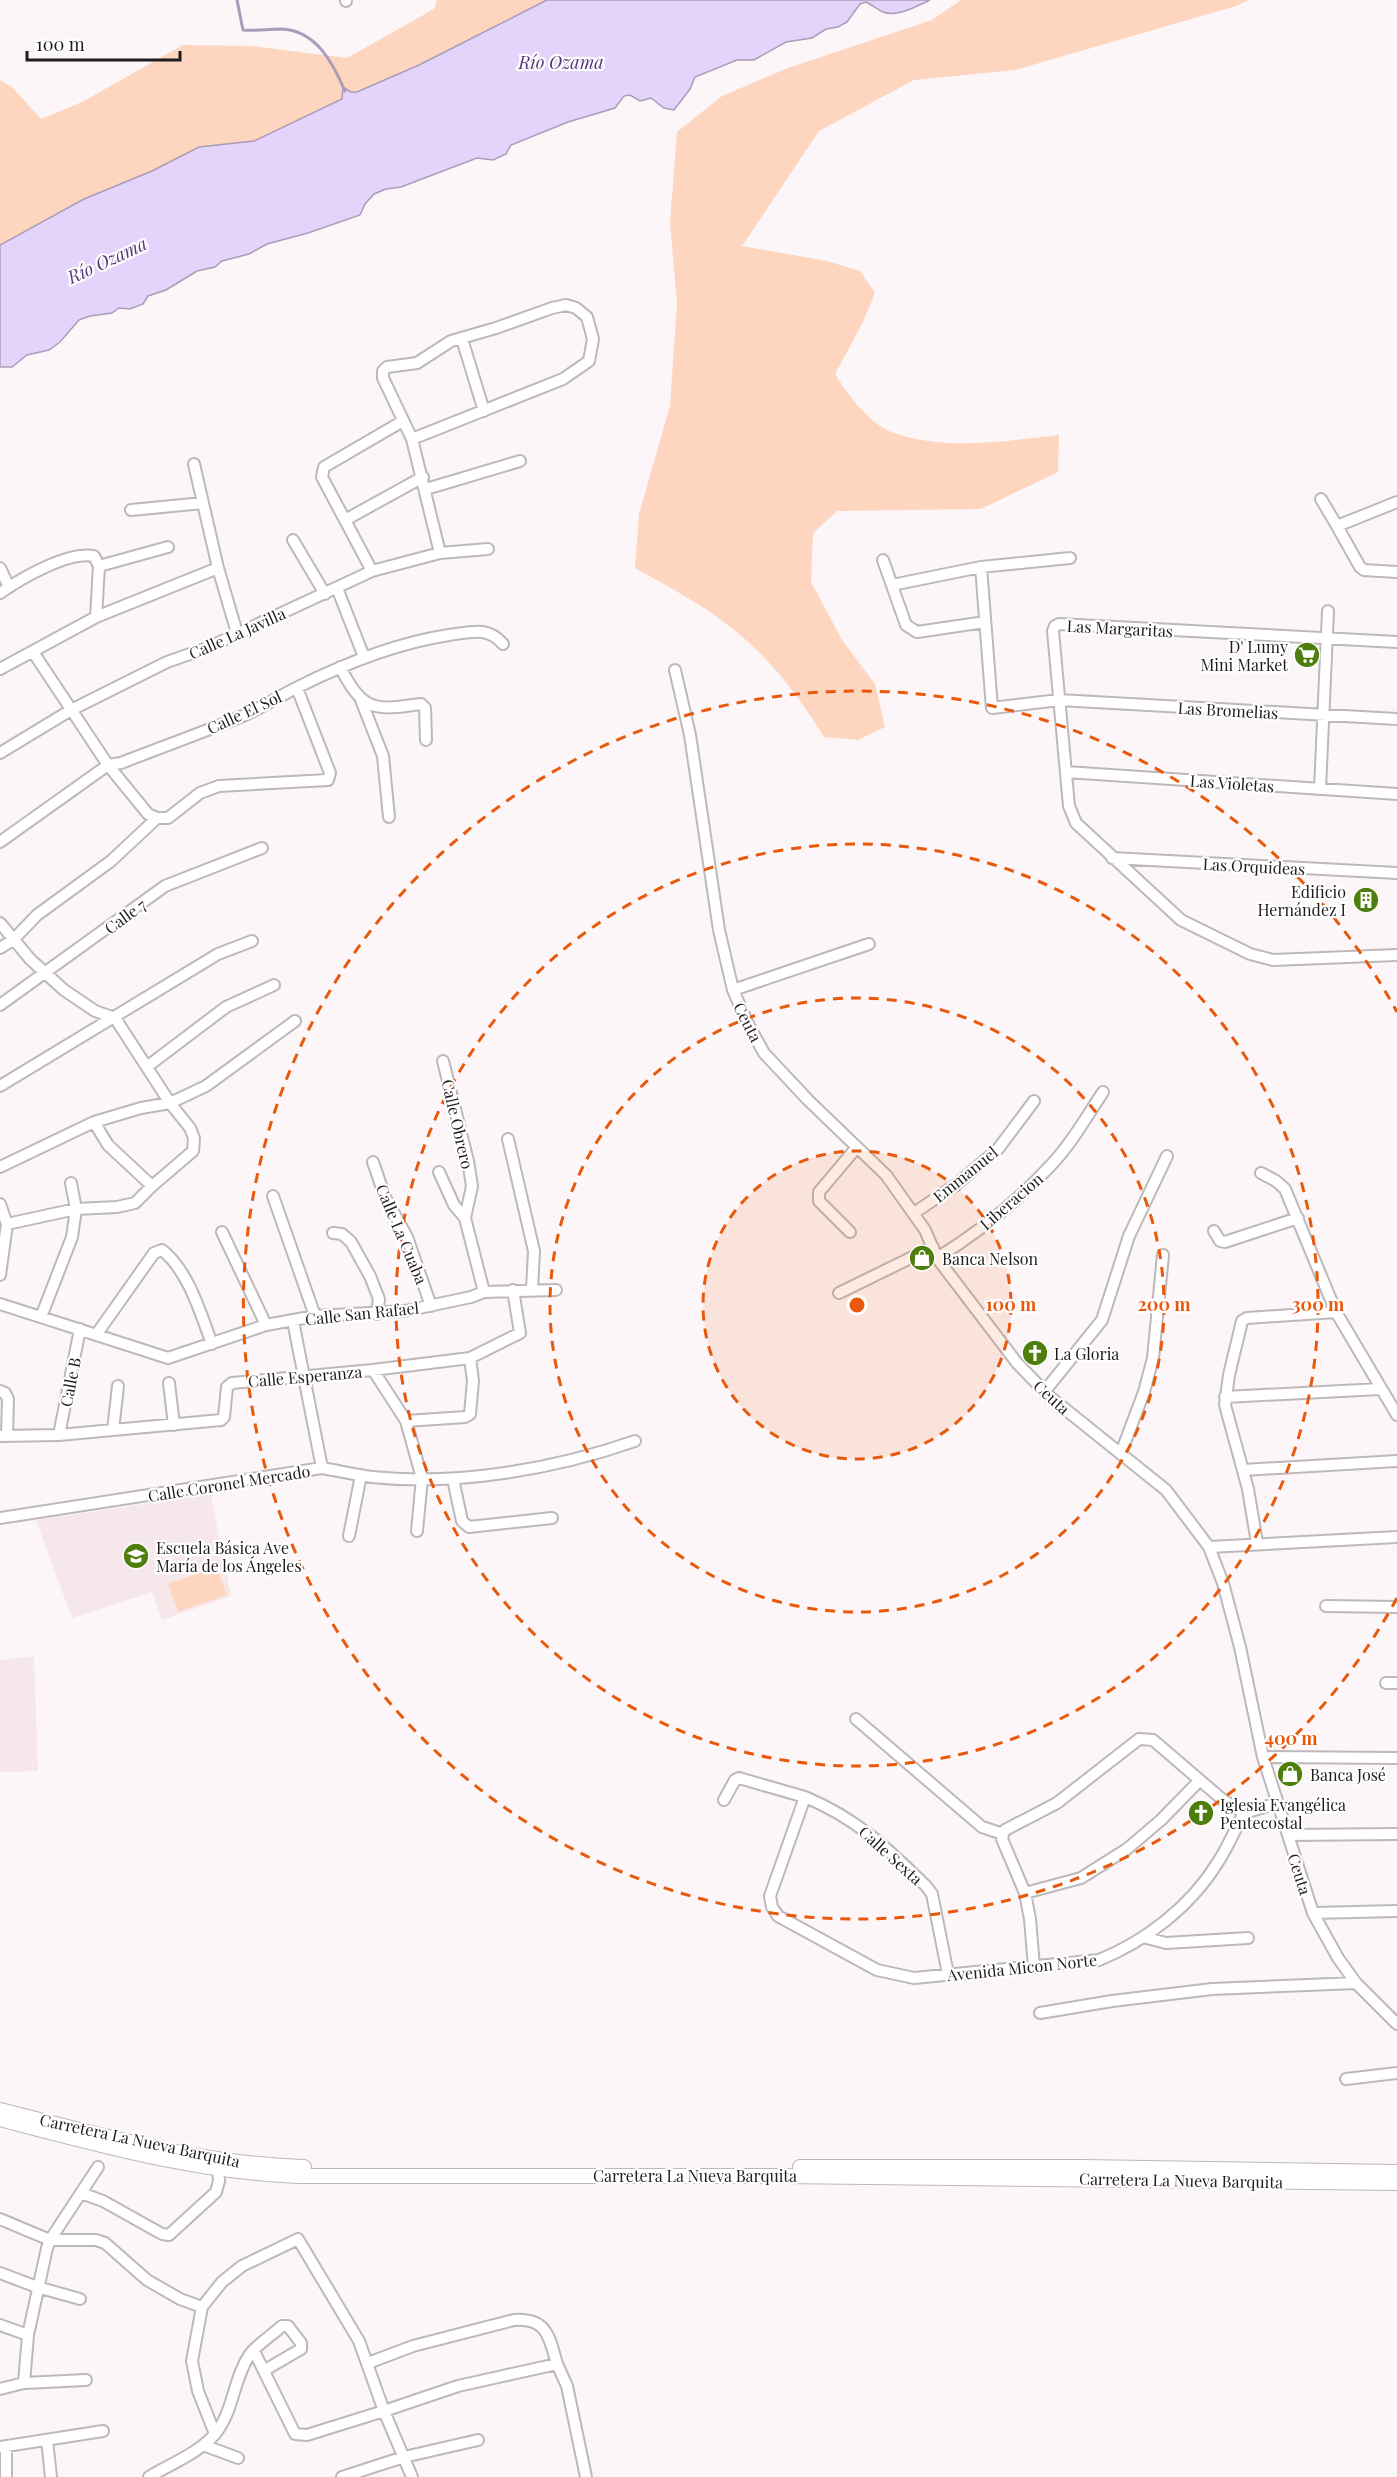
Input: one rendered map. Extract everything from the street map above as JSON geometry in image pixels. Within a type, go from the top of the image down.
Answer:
[{"type":"street","points":[[412,439],[563,379],[589,361],[592,347],[591,328],[587,317],[576,308],[566,305],[552,308],[451,341],[417,363],[387,367],[383,371],[382,378],[412,439],[440,553]]},
{"type":"street","points":[[462,339],[484,411]]},
{"type":"street","points":[[372,571],[322,477],[324,467],[403,421]]},
{"type":"street","points":[[345,520],[424,483],[520,461]]},
{"type":"street","points":[[194,464],[218,568],[237,633]]},
{"type":"street","points":[[1321,499],[1360,567],[1364,570],[1397,572]]},
{"type":"street","points":[[1337,526],[1397,502]]},
{"type":"street","points":[[131,510],[203,503]]},
{"type":"street","points":[[293,540],[325,594]]},
{"type":"street","points":[[99,566],[168,547]]},
{"type":"street","name":"Calle La Javilla","points":[[0,753],[70,710],[167,663],[207,648],[372,571],[440,553],[488,549]]},
{"type":"street","points":[[0,568],[5,590],[66,559],[82,554],[94,556],[99,566],[96,617]]},
{"type":"street","points":[[892,585],[981,567],[1070,558]]},
{"type":"street","points":[[883,560],[906,626],[917,632],[985,622],[981,567]]},
{"type":"street","points":[[1,665],[33,651],[96,617],[218,568]]},
{"type":"street","points":[[337,588],[364,657]]},
{"type":"street","points":[[1320,789],[1328,611]]},
{"type":"street","name":"Las Bromelias","points":[[985,622],[990,706],[994,709],[1059,700],[1397,719]]},
{"type":"street","name":"Las Margaritas","points":[[1059,700],[1053,631],[1059,624],[1397,642]]},
{"type":"street","name":"Calle El Sol","points":[[0,842],[108,765],[121,763],[248,714],[364,657],[411,642],[466,633],[495,634],[503,644]]},
{"type":"street","points":[[33,651],[108,765],[147,814],[157,818],[168,818],[209,788],[328,780],[330,773],[297,688]]},
{"type":"street","points":[[340,667],[351,688],[361,700],[383,756],[389,817]]},
{"type":"street","name":"Ceuta","points":[[675,670],[690,735],[719,930],[732,990],[764,1053],[808,1100],[886,1175],[925,1230],[938,1258],[1017,1363],[1044,1392],[1166,1490],[1209,1547],[1223,1583],[1240,1647],[1263,1757],[1313,1913],[1338,1958],[1356,1983],[1397,2024]]},
{"type":"street","points":[[361,700],[389,708],[421,704],[425,708],[426,740]]},
{"type":"street","points":[[1059,700],[1070,806],[1076,823],[1181,920],[1261,958],[1273,960],[1397,955]]},
{"type":"street","name":"Las Violetas","points":[[1066,772],[1397,794]]},
{"type":"street","points":[[0,948],[13,940],[37,915],[111,861],[157,818]]},
{"type":"street","name":"Calle 7","points":[[0,1005],[165,886],[262,848]]},
{"type":"street","name":"Las Orquideas","points":[[1112,858],[1397,873]]},
{"type":"street","points":[[0,923],[13,940],[46,973],[80,1002],[115,1018],[170,1103],[190,1128],[194,1138],[193,1151],[135,1203],[117,1207],[76,1209],[7,1224]]},
{"type":"street","points":[[0,1086],[218,954],[252,941]]},
{"type":"street","points":[[732,990],[869,944]]},
{"type":"street","points":[[148,1066],[226,1007],[274,985]]},
{"type":"street","points":[[0,1167],[94,1122],[141,1108],[170,1103],[206,1086],[295,1021]]},
{"type":"street","name":"Calle Obrero","points":[[443,1061],[469,1169],[472,1186],[465,1218],[484,1292]]},
{"type":"street","name":"Liberacion","points":[[938,1258],[1001,1212],[1053,1163],[1103,1092]]},
{"type":"street","name":"Emmanuel","points":[[914,1214],[957,1184],[998,1149],[1034,1101]]},
{"type":"street","points":[[94,1122],[108,1145],[152,1186]]},
{"type":"street","points":[[508,1139],[534,1251],[532,1290]]},
{"type":"street","points":[[850,1232],[819,1201],[818,1197],[819,1192],[857,1147]]},
{"type":"street","points":[[1044,1392],[1102,1320],[1129,1236],[1167,1155]]},
{"type":"street","name":"Calle La Cuaba","points":[[373,1162],[385,1197],[407,1237],[431,1306]]},
{"type":"street","points":[[439,1172],[454,1205],[465,1218]]},
{"type":"street","points":[[1261,1173],[1281,1185],[1298,1218],[1336,1312],[1397,1415]]},
{"type":"street","points":[[41,1317],[72,1237],[76,1209],[71,1183]]},
{"type":"street","points":[[273,1196],[315,1316]]},
{"type":"street","points":[[0,1204],[7,1224],[0,1275]]},
{"type":"street","points":[[1214,1231],[1220,1241],[1226,1242],[1298,1218]]},
{"type":"street","points":[[222,1232],[266,1325]]},
{"type":"street","points":[[333,1233],[342,1234],[351,1242],[378,1299],[377,1314]]},
{"type":"street","points":[[839,1293],[933,1247]]},
{"type":"street","points":[[96,1335],[154,1253],[162,1250],[170,1257],[196,1301],[212,1344]]},
{"type":"street","points":[[1120,1453],[1144,1392],[1153,1358],[1163,1256]]},
{"type":"street","name":"Calle Esperanza","points":[[4,1436],[59,1435],[223,1419],[227,1387],[232,1383],[373,1370],[470,1358],[520,1333],[513,1290]]},
{"type":"street","name":"Calle San Rafael","points":[[0,1304],[168,1358],[266,1325],[315,1316],[377,1314],[431,1306],[484,1292],[556,1290]]},
{"type":"street","points":[[1257,1544],[1243,1470],[1224,1405],[1242,1321],[1247,1318],[1336,1312]]},
{"type":"street","points":[[292,1321],[322,1468]]},
{"type":"street","name":"Calle B","points":[[59,1435],[80,1329]]},
{"type":"street","points":[[406,1421],[465,1417],[470,1414],[472,1381],[470,1358]]},
{"type":"street","points":[[373,1370],[406,1421],[422,1478],[417,1531]]},
{"type":"street","points":[[169,1383],[174,1425]]},
{"type":"street","points":[[113,1430],[118,1386]]},
{"type":"street","points":[[1225,1397],[1380,1389]]},
{"type":"street","points":[[0,1391],[5,1393],[8,1399],[4,1436]]},
{"type":"street","name":"Calle Coronel Mercado","points":[[0,1518],[322,1468],[362,1474],[453,1479],[517,1470],[600,1453],[635,1441]]},
{"type":"street","points":[[1243,1470],[1397,1461]]},
{"type":"street","points":[[349,1536],[362,1474]]},
{"type":"street","points":[[453,1479],[462,1521],[469,1527],[552,1518]]},
{"type":"street","points":[[1209,1547],[1397,1537]]},
{"type":"street","points":[[1326,1606],[1397,1607]]},
{"type":"street","points":[[856,1719],[982,1827],[1002,1834]]},
{"type":"street","points":[[1034,1967],[1026,1893],[1002,1839],[1002,1834],[1005,1830],[1057,1803],[1139,1739],[1153,1740],[1244,1813],[1278,1803]]},
{"type":"street","points":[[1263,1757],[1397,1758]]},
{"type":"street","name":"Calle Sexta","points":[[724,1800],[735,1780],[739,1778],[820,1803],[868,1831],[932,1894],[948,1974]]},
{"type":"street","points":[[1026,1893],[1081,1878],[1127,1849],[1161,1820],[1200,1780]]},
{"type":"street","name":"Avenida Micon Norte","points":[[805,1797],[792,1828],[770,1896],[772,1907],[778,1916],[876,1970],[914,1978],[1099,1960],[1124,1950],[1187,1903],[1218,1863],[1244,1813]]},
{"type":"street","points":[[1288,1835],[1397,1834]]},
{"type":"street","points":[[1313,1913],[1397,1911]]},
{"type":"street","points":[[1143,1937],[1166,1943],[1248,1938]]},
{"type":"street","points":[[1040,2013],[1112,2001],[1212,1989],[1356,1983]]},
{"type":"street","points":[[1346,2079],[1397,2073]]},
{"type":"street","name":"Carretera La Nueva Barquita","points":[[0,2109],[144,2145],[255,2169]]},
{"type":"street","name":"Carretera La Nueva Barquita","points":[[0,2119],[109,2148],[218,2169],[1397,2183]]},
{"type":"street","points":[[24,2383],[28,2334],[37,2287],[50,2240],[98,2167]]},
{"type":"street","name":"Carretera La Nueva Barquita","points":[[343,2172],[1083,2167],[1397,2172]]},
{"type":"street","points":[[81,2193],[103,2201],[162,2234],[169,2235],[216,2192],[219,2181],[218,2169]]},
{"type":"street","points":[[0,2219],[50,2240],[96,2240],[105,2243],[147,2280],[180,2299],[202,2307]]},
{"type":"street","points":[[215,2434],[198,2391],[192,2361],[202,2307],[222,2282],[242,2266],[300,2239],[319,2277],[359,2342],[384,2411],[412,2477]]},
{"type":"street","points":[[0,2273],[37,2287],[80,2298]]},
{"type":"street","points":[[368,2363],[413,2346],[514,2320],[530,2319],[543,2328],[567,2386],[586,2477]]},
{"type":"street","points":[[0,2325],[28,2334]]},
{"type":"street","points":[[149,2477],[162,2473],[215,2434],[229,2412],[240,2375],[254,2351],[285,2326],[301,2343],[301,2349],[265,2370]]},
{"type":"street","points":[[254,2351],[291,2429],[298,2435],[307,2435],[459,2386],[557,2364]]},
{"type":"street","points":[[0,2389],[24,2383],[86,2380]]},
{"type":"street","points":[[6,2477],[3,2447],[103,2431]]},
{"type":"street","points":[[47,2440],[51,2477]]},
{"type":"street","points":[[342,2477],[404,2457],[478,2440]]},
{"type":"street","points":[[203,2445],[238,2458]]},
{"type":"shaded area","points":[[437,0],[547,0],[419,65],[357,92],[344,95],[342,99],[254,141],[199,147],[152,171],[84,199],[0,245],[0,80],[12,87],[41,119],[82,102],[183,45],[253,46],[347,58],[434,9]]},
{"type":"shaded area","points":[[961,0],[1249,0],[1236,6],[1015,70],[914,80],[819,131],[742,246],[827,261],[860,271],[875,293],[863,322],[835,374],[858,406],[873,421],[889,431],[930,441],[952,443],[995,442],[1059,435],[1058,472],[981,509],[837,511],[813,533],[811,582],[842,640],[875,684],[885,727],[858,740],[824,737],[780,675],[740,635],[714,615],[635,568],[639,514],[670,406],[677,303],[670,222],[677,132],[722,96],[788,68],[932,20]]},
{"type":"shaded area","name":"Escuela Básica Ave María de los Ángeles","points":[[211,1494],[231,1596],[162,1620],[152,1592],[72,1618],[36,1520]]},
{"type":"shaded area","points":[[217,1567],[227,1595],[178,1612],[168,1584]]},
{"type":"shaded area","points":[[34,1656],[38,1771],[0,1772],[0,1660]]},
{"type":"water","name":"Río Ozama","points":[[547,0],[930,0],[895,13],[883,12],[866,2],[860,4],[847,22],[838,27],[826,29],[812,38],[786,42],[754,60],[737,60],[695,77],[690,89],[674,110],[664,108],[651,98],[640,101],[630,95],[624,96],[615,108],[568,122],[511,145],[506,154],[493,160],[477,158],[401,187],[386,189],[374,194],[365,204],[360,215],[267,244],[249,254],[197,271],[166,290],[148,296],[143,304],[130,309],[119,308],[112,313],[79,320],[60,342],[49,350],[27,355],[12,367],[0,367],[0,245],[84,199],[152,171],[199,147],[254,141],[342,99],[343,87],[351,92],[357,92],[419,65]]},
{"type":"waterway","points":[[237,0],[243,30],[281,29],[304,35],[329,59],[345,91]]},
{"type":"place","name":"D' Lumy Mini Market","points":[[1307,655]]},
{"type":"place","name":"Edificio Hernández I","points":[[1366,900]]},
{"type":"place","name":"Banca Nelson","points":[[922,1258]]},
{"type":"place","name":"La Gloria","points":[[1035,1353]]},
{"type":"place","name":"Escuela Básica Ave María de los Ángeles","points":[[136,1556]]},
{"type":"place","name":"Banca José","points":[[1290,1774]]},
{"type":"place","name":"Iglesia Evangélica Pentecostal","points":[[1201,1813]]}]
